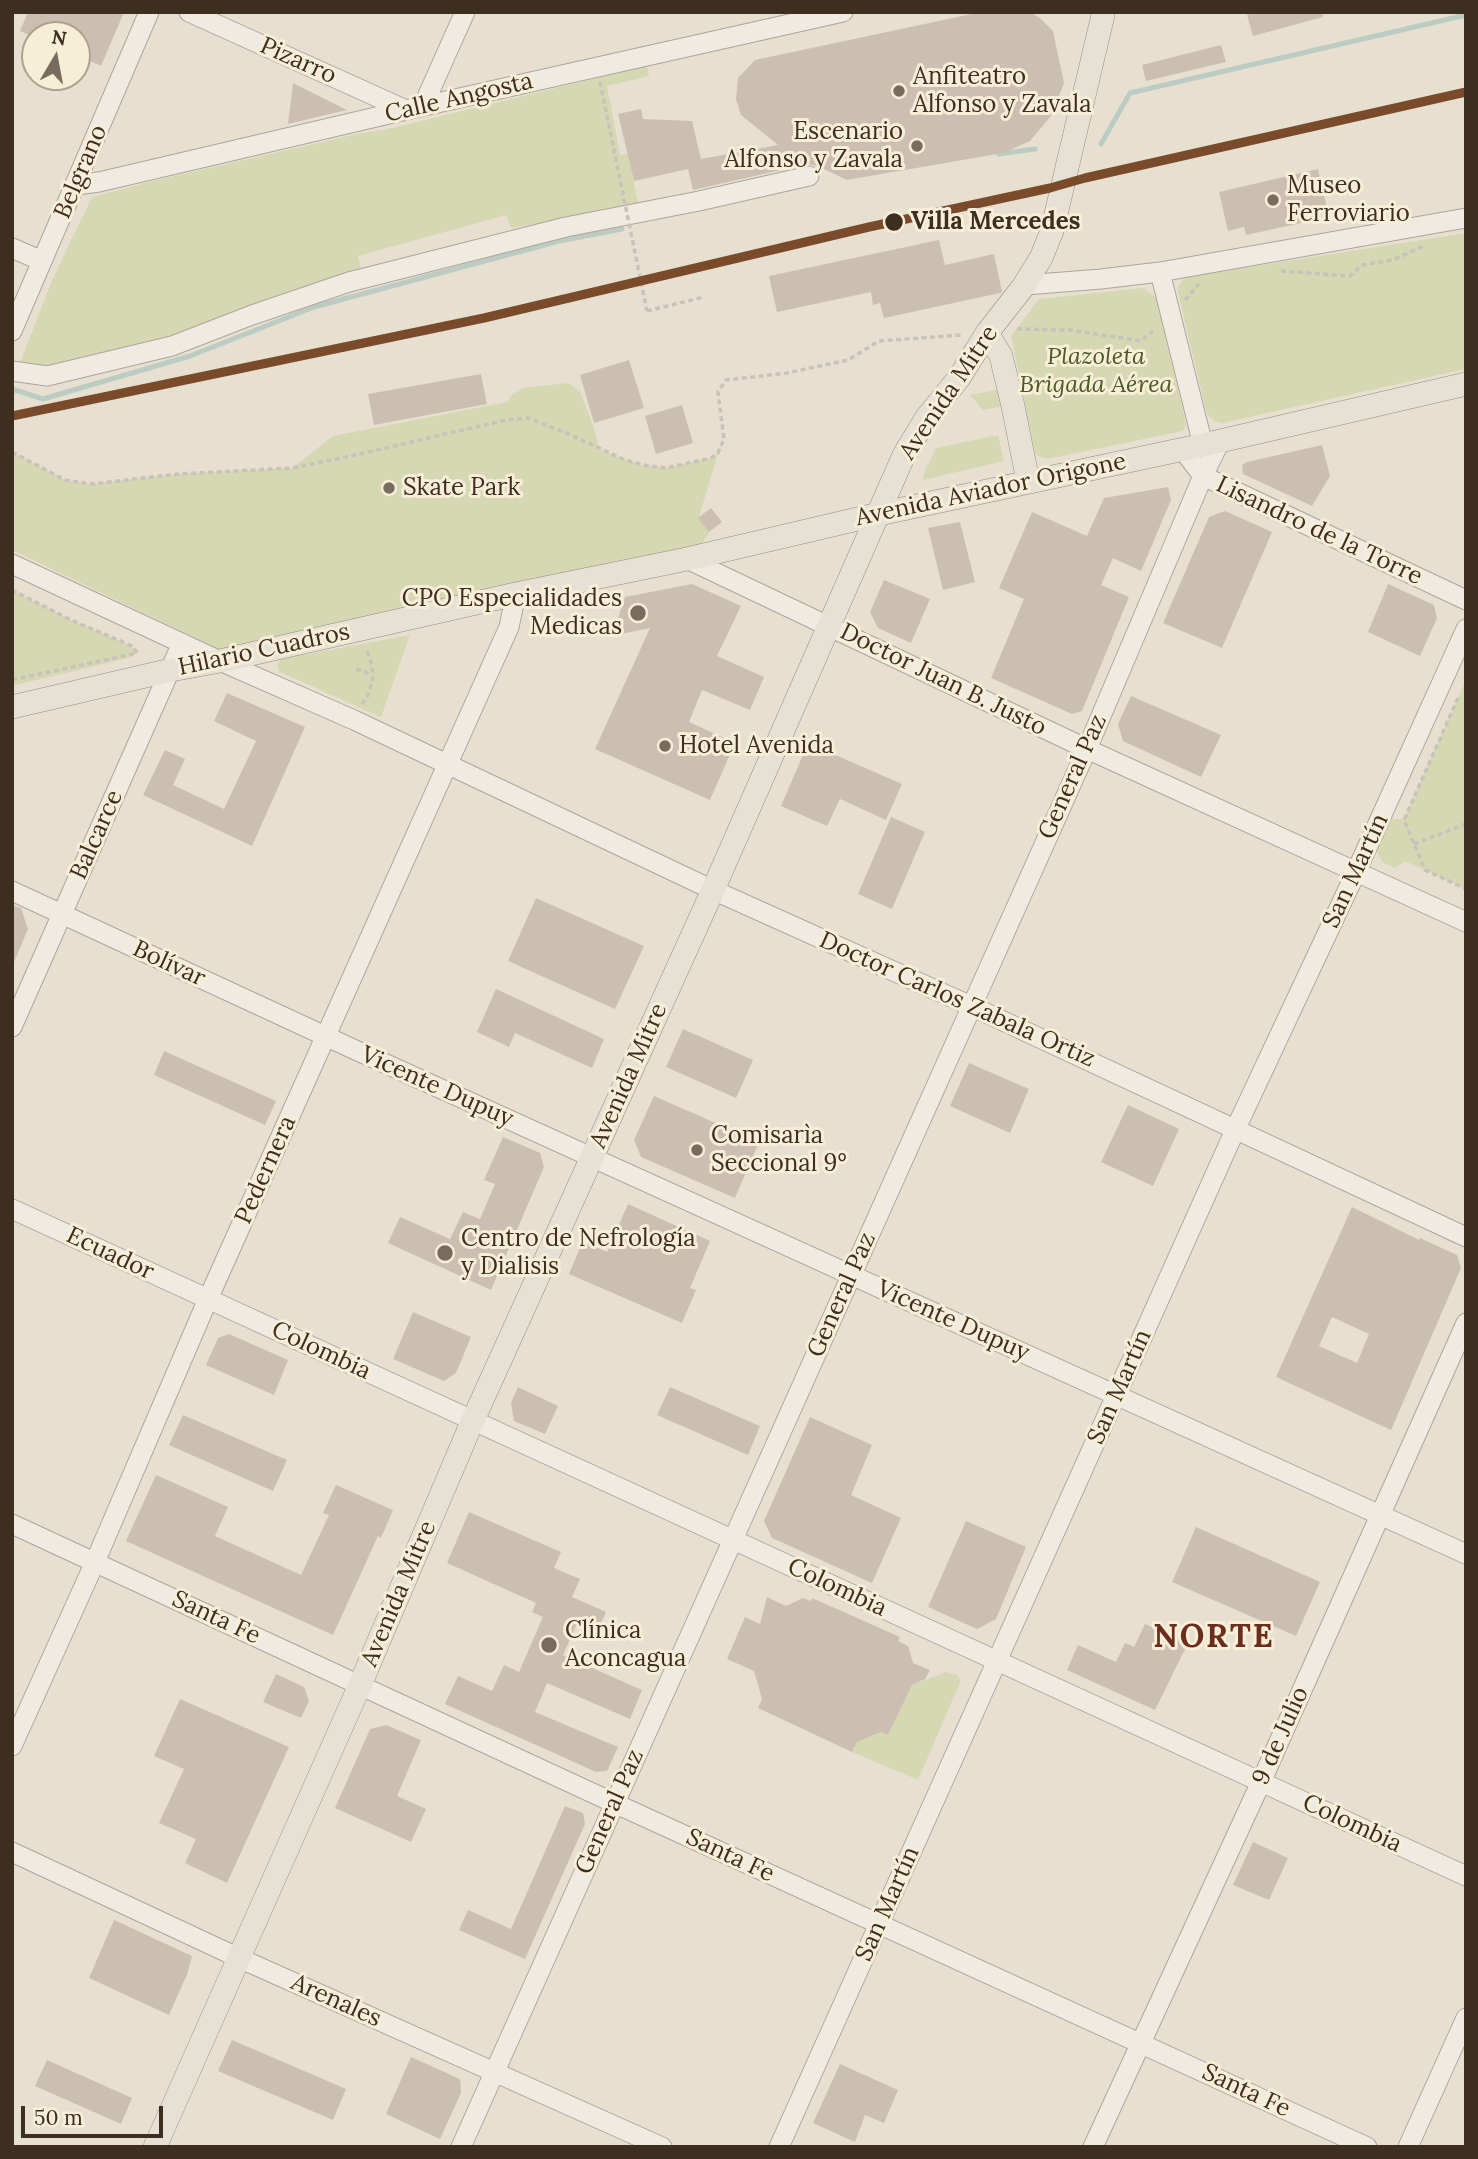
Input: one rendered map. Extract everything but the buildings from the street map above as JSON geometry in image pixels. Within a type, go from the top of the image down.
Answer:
[{"type":"main road","name":"Avenida Mitre","points":[[155,2147],[360,1685],[473,1420],[713,890],[904,455],[927,417],[959,378],[987,333],[1041,258],[1052,231],[1103,15]]},
{"type":"main road","points":[[987,333],[1001,356],[1028,481]]},
{"type":"main road","name":"Avenida Aviador Origone","points":[[516,594],[687,559],[1466,384]]},
{"type":"main road","name":"Hilario Cuadros","points":[[12,707],[516,594]]},
{"type":"street","name":"Belgrano","points":[[12,331],[149,12]]},
{"type":"street","name":"Pizarro","points":[[189,12],[415,108]]},
{"type":"street","points":[[415,108],[465,12]]},
{"type":"street","name":"Calle Angosta","points":[[76,185],[99,182],[415,108],[776,20],[843,12]]},
{"type":"street","points":[[12,371],[47,376],[159,349],[349,282],[566,226],[699,201],[809,176]]},
{"type":"street","points":[[1024,285],[1160,272],[1466,218]]},
{"type":"street","points":[[12,248],[42,261]]},
{"type":"street","points":[[1160,272],[1202,445]]},
{"type":"street","name":"General Paz","points":[[461,2147],[1087,749],[1203,476],[1202,445]]},
{"type":"street","name":"Lisandro de la Torre","points":[[1202,445],[1203,476],[1466,600]]},
{"type":"street","name":"Doctor Juan B. Justo","points":[[687,559],[1087,749],[1466,922]]},
{"type":"street","name":"Doctor Carlos Zabala Ortiz","points":[[12,564],[449,764],[713,890],[1236,1128],[1466,1237]]},
{"type":"street","name":"Pedernera","points":[[12,1746],[95,1562],[208,1299],[509,628],[516,594]]},
{"type":"street","name":"San Martín","points":[[779,2147],[1236,1128],[1466,629]]},
{"type":"street","name":"Balcarce","points":[[12,1027],[182,643]]},
{"type":"street","name":"Bolívar","points":[[12,891],[326,1037]]},
{"type":"street","name":"Vicente Dupuy","points":[[326,1037],[1466,1554]]},
{"type":"street","name":"Ecuador","points":[[12,1209],[208,1299]]},
{"type":"street","name":"Colombia","points":[[208,1299],[1466,1876]]},
{"type":"street","name":"9 de Julio","points":[[1093,2147],[1261,1782],[1466,1323]]},
{"type":"street","name":"Santa Fe","points":[[12,1524],[1367,2147]]},
{"type":"street","name":"Arenales","points":[[12,1852],[239,1958],[662,2147]]},
{"type":"street","points":[[1408,2147],[1466,2018]]},
{"type":"path","points":[[600,82],[648,311],[704,297]]},
{"type":"path","points":[[1276,271],[1350,276],[1362,265],[1393,260],[1427,245]]},
{"type":"path","points":[[12,452],[65,480],[90,484],[177,474],[292,468],[506,420],[528,418],[623,460],[666,468],[711,458],[718,453],[724,439],[718,392],[726,380],[787,373],[848,360],[879,341],[1022,328],[1070,330],[1141,341],[1171,317],[1201,281]]},
{"type":"path","points":[[12,590],[71,620],[132,646],[137,653],[12,680]]},
{"type":"path","points":[[367,650],[372,675],[367,698]]},
{"type":"path","points":[[356,669],[372,675]]},
{"type":"path","points":[[1460,692],[1404,820],[1425,870],[1466,889]]},
{"type":"path","points":[[1414,844],[1466,824]]},
{"type":"green space","points":[[647,66],[649,76],[607,86],[620,155],[628,154],[639,207],[511,228],[506,215],[358,256],[361,269],[194,329],[90,359],[45,367],[19,365],[53,278],[92,197]]},
{"type":"green space","points":[[1466,233],[1466,369],[1222,423],[1214,421],[1207,414],[1178,293],[1178,286],[1186,277]]},
{"type":"green space","name":"Plazoleta Brigada Aérea","points":[[1143,288],[1156,297],[1185,428],[1182,431],[1048,459],[1038,456],[1011,336],[1039,299]]},
{"type":"green space","points":[[568,383],[580,391],[599,449],[643,465],[666,468],[711,458],[718,453],[699,517],[709,532],[701,546],[225,652],[12,550],[12,452],[65,480],[90,484],[178,474],[292,468],[333,436],[507,402],[523,388]]},
{"type":"green space","points":[[1002,389],[1006,406],[983,410],[970,395]]},
{"type":"green space","points":[[998,435],[1004,461],[923,480],[936,448]]},
{"type":"green space","points":[[12,590],[71,620],[132,646],[137,653],[132,657],[12,686]]},
{"type":"green space","points":[[410,635],[381,717],[280,672],[277,666],[281,659]]},
{"type":"green space","points":[[1466,680],[1466,889],[1405,861],[1395,868],[1382,862],[1376,849],[1389,819],[1404,819]]},
{"type":"green space","points":[[946,1672],[957,1675],[961,1680],[918,1780],[852,1752],[857,1742],[881,1732],[888,1735],[912,1685]]},
{"type":"waterway","points":[[1101,144],[1130,93],[1466,15]]},
{"type":"waterway","points":[[999,154],[1035,149]]},
{"type":"waterway","points":[[12,389],[43,399],[190,356],[314,307],[559,241],[622,229]]},
{"type":"transit line","points":[[12,416],[484,318],[869,227],[1466,92]]},
{"type":"place","name":"Anfiteatro Alfonso y Zavala","points":[[899,91]]},
{"type":"place","name":"Escenario Alfonso y Zavala","points":[[917,146]]},
{"type":"place","name":"Museo Ferroviario","points":[[1273,200]]},
{"type":"place","name":"Villa Mercedes","points":[[894,222]]},
{"type":"place","name":"Skate Park","points":[[389,488]]},
{"type":"place","name":"CPO Especialidades Medicas","points":[[638,613]]},
{"type":"place","name":"Hotel Avenida","points":[[665,746]]},
{"type":"place","name":"Comisarìa Seccional 9°","points":[[697,1150]]},
{"type":"place","name":"Centro de Nefrología y Dialisis","points":[[445,1253]]},
{"type":"place","name":"Clínica Aconcagua","points":[[549,1645]]},
{"type":"district","name":"NORTE","points":[[1214,1638]]}]
